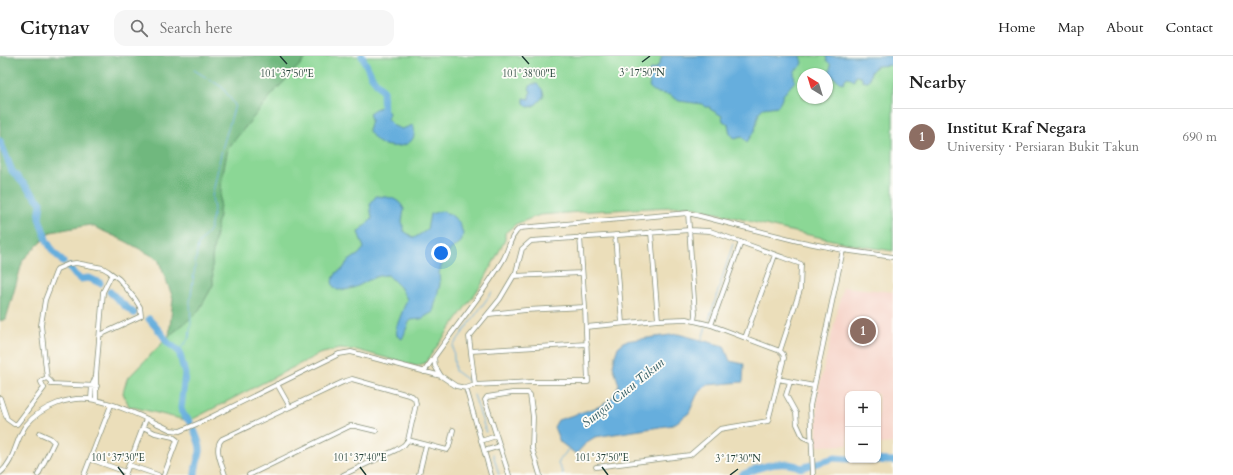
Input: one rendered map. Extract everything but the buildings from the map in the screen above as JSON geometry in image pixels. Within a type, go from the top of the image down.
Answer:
[{"type":"street","points":[[688,213],[695,314],[694,321]]},
{"type":"street","points":[[424,372],[434,356],[487,286],[504,258],[515,231],[520,228],[688,213],[798,241],[843,250],[893,257]]},
{"type":"street","points":[[475,385],[469,337],[500,299],[516,272],[522,249],[531,241],[651,232],[710,230],[801,264],[800,290],[780,351]]},
{"type":"street","points":[[651,232],[658,320]]},
{"type":"street","points":[[615,235],[622,323]]},
{"type":"street","points":[[0,473],[9,463],[19,437],[26,426],[35,416],[55,404],[78,399],[96,400],[171,430],[180,431],[339,354],[351,352],[441,376],[456,386],[466,388],[475,385],[532,382],[588,382],[580,237]]},
{"type":"street","points":[[711,325],[741,242]]},
{"type":"street","points":[[813,475],[810,406],[843,250]]},
{"type":"street","points":[[745,338],[775,255]]},
{"type":"street","points":[[51,384],[47,378],[41,325],[45,300],[57,270],[69,264],[76,263],[103,268],[119,279],[135,298],[140,307],[141,316],[100,335]]},
{"type":"street","points":[[514,276],[582,273]]},
{"type":"street","points":[[91,399],[96,375],[103,292],[112,274]]},
{"type":"street","points":[[489,314],[585,307]]},
{"type":"street","points":[[586,327],[658,320],[686,319],[711,325],[780,351],[784,358],[768,421],[720,429],[690,455],[596,468]]},
{"type":"street","points":[[471,351],[587,344]]},
{"type":"street","points":[[434,356],[435,366],[441,376]]},
{"type":"street","points":[[44,388],[41,382],[47,378]]},
{"type":"street","points":[[225,475],[217,448],[218,443],[222,439],[343,382],[352,379],[412,396],[415,399],[416,404],[408,440],[404,445],[343,475]]},
{"type":"street","points":[[778,379],[814,386]]},
{"type":"street","points":[[790,382],[786,395],[796,413],[802,437],[812,440]]},
{"type":"street","points":[[0,398],[7,419],[14,424],[17,424],[44,388],[48,388],[51,384],[94,386]]},
{"type":"street","points":[[277,384],[290,407]]},
{"type":"street","points":[[94,386],[96,400]]},
{"type":"street","points":[[466,388],[491,475]]},
{"type":"street","points":[[509,475],[485,400],[487,397],[512,393],[528,393],[530,395],[533,417],[532,448],[540,475]]},
{"type":"street","points":[[84,475],[111,405]]},
{"type":"street","points":[[90,459],[126,473],[146,419]]},
{"type":"street","points":[[249,475],[350,426],[376,431]]},
{"type":"street","points":[[143,427],[155,433],[173,436],[177,440],[164,475]]},
{"type":"street","points":[[408,440],[447,450],[449,447],[452,430]]},
{"type":"street","points":[[38,475],[54,442],[50,438],[39,433]]},
{"type":"street","points":[[481,441],[492,438],[495,448],[484,451]]},
{"type":"street","points":[[419,474],[426,445]]},
{"type":"street","points":[[129,464],[158,475]]},
{"type":"shaded area","points":[[843,287],[893,292],[893,443],[881,444],[881,391],[845,391],[845,445],[817,446],[817,396]]},
{"type":"green space","points":[[0,56],[308,56],[274,92],[228,148],[222,177],[219,214],[212,258],[213,285],[198,312],[169,336],[173,298],[158,259],[125,241],[90,225],[51,232],[23,260],[6,319],[0,321]]},
{"type":"green space","points":[[308,56],[893,56],[893,251],[855,245],[777,228],[689,206],[540,215],[516,224],[505,233],[505,240],[482,284],[425,363],[416,366],[357,350],[339,349],[319,354],[189,421],[129,406],[123,393],[127,379],[169,336],[198,312],[213,285],[212,258],[219,214],[222,177],[228,148],[274,92]]},
{"type":"water","points":[[662,56],[801,56],[803,63],[795,71],[795,81],[783,95],[778,106],[763,108],[759,112],[755,130],[747,142],[742,137],[734,139],[730,134],[728,124],[723,121],[722,116],[710,109],[710,107],[705,107],[702,104],[679,101],[670,95],[653,92],[649,86],[650,83],[647,80],[649,71],[658,67]]},
{"type":"water","points":[[826,56],[893,56],[893,65],[876,66],[871,72],[869,80],[866,82],[862,81],[862,78],[855,76],[854,81],[848,77],[843,83],[839,82],[833,77],[833,68],[830,68],[831,65],[827,61]]},
{"type":"water","points":[[532,84],[537,84],[542,89],[544,95],[535,105],[528,107],[524,103],[524,98],[530,99],[529,95],[531,92],[529,88]]},
{"type":"water","points":[[384,106],[389,113],[387,119],[394,126],[402,129],[413,125],[414,137],[407,144],[402,146],[390,146],[381,144],[368,130],[371,120],[369,113]]},
{"type":"water","points":[[376,196],[392,198],[402,205],[404,209],[402,222],[404,231],[414,238],[427,230],[430,214],[441,211],[450,214],[460,223],[463,234],[461,242],[450,250],[442,264],[439,273],[440,284],[433,312],[421,319],[411,320],[402,339],[397,336],[396,328],[407,299],[400,287],[388,275],[378,276],[351,289],[345,290],[337,290],[333,286],[332,281],[337,272],[343,269],[347,262],[359,254],[364,248],[358,232],[372,219],[370,204]]},
{"type":"water","points":[[678,334],[724,346],[730,361],[744,364],[743,382],[707,385],[697,395],[689,413],[673,425],[595,437],[587,442],[576,454],[560,442],[554,427],[558,420],[601,406],[612,398],[619,385],[613,366],[618,347],[625,341]]},
{"type":"waterway","points":[[362,56],[372,77],[383,91],[384,116]]},
{"type":"waterway","points":[[179,351],[189,338],[191,323],[190,302],[198,245],[210,229],[214,210],[212,197],[222,149],[235,105],[222,87],[194,70]]},
{"type":"waterway","points":[[0,141],[12,171],[41,203],[39,218],[46,239]]},
{"type":"waterway","points":[[48,243],[63,262]]},
{"type":"waterway","name":"Sungai Cucu Takun","points":[[709,320],[733,244]]},
{"type":"waterway","points":[[69,267],[80,279],[89,278],[100,283]]},
{"type":"waterway","points":[[110,292],[134,313]]},
{"type":"waterway","points":[[470,382],[455,371],[453,346],[492,292]]},
{"type":"waterway","points":[[149,319],[168,343],[179,351],[185,374],[181,408],[183,414],[190,422]]},
{"type":"waterway","name":"Sungai Cucu Takun","points":[[702,339],[706,327]]},
{"type":"waterway","points":[[474,395],[486,432]]},
{"type":"waterway","points":[[194,430],[200,449],[195,475]]},
{"type":"waterway","name":"Sungai Cucu Takun","points":[[562,475],[563,473],[558,464],[568,449]]},
{"type":"waterway","points":[[493,454],[499,475]]},
{"type":"waterway","points":[[742,475],[773,465],[786,464],[795,465],[801,468],[834,458],[845,459]]},
{"type":"waterway","points":[[881,460],[893,461]]},
{"type":"place","name":"Institut Kraf Negara","points":[[863,331]]}]
